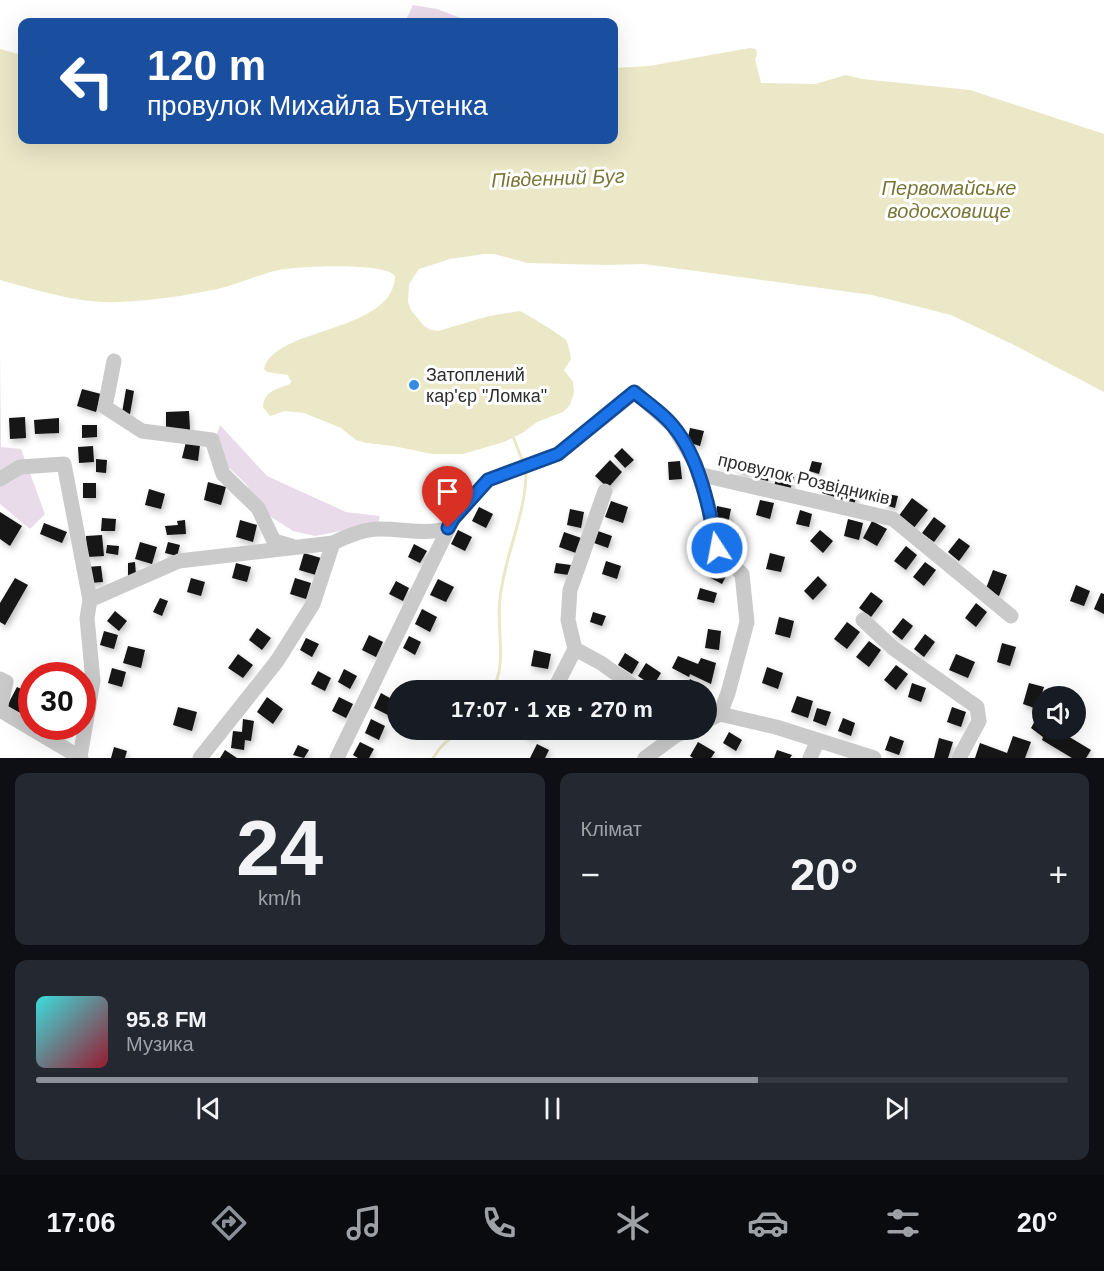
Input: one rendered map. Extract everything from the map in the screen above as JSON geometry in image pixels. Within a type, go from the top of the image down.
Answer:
[{"type":"street","points":[[114,362],[105,407],[142,431],[212,440],[223,474],[258,508],[274,541],[291,546]]},
{"type":"street","name":"провулок Розвідників","points":[[448,528],[453,519],[488,480],[558,454],[634,392],[673,426],[695,463],[708,504],[717,548],[742,574],[747,622],[729,693],[717,711]]},
{"type":"street","points":[[0,479],[20,467],[64,464],[90,600],[87,618],[93,681],[81,758],[0,710],[6,682],[0,679]]},
{"type":"street","name":"провулок Розвідників","points":[[698,474],[892,519],[1011,616]]},
{"type":"street","points":[[559,680],[574,649],[568,620],[570,590],[604,491]]},
{"type":"street","points":[[90,600],[179,561],[291,546],[333,543],[345,537],[379,528],[437,532],[448,528]]},
{"type":"street","points":[[337,758],[448,528]]},
{"type":"street","points":[[200,758],[277,661],[307,614],[313,604],[333,543]]},
{"type":"street","points":[[863,620],[893,648],[977,707],[979,721],[959,758]]},
{"type":"street","points":[[574,649],[602,663],[625,680]]},
{"type":"street","points":[[717,718],[776,727],[874,758]]},
{"type":"street","points":[[645,758],[670,740]]},
{"type":"street","points":[[810,758],[818,740]]},
{"type":"shaded area","points":[[413,5],[437,9],[461,18],[407,18]]},
{"type":"shaded area","points":[[0,354],[1,447],[21,449],[45,514],[30,529],[0,504]]},
{"type":"shaded area","points":[[220,425],[267,476],[346,512],[380,516],[378,524],[315,536],[293,531],[271,517],[245,483],[227,466],[216,437]]},
{"type":"water","name":"Первомайське водосховище","points":[[750,48],[756,49],[755,59],[761,83],[815,84],[846,75],[862,79],[970,90],[1104,134],[1104,392],[951,315],[872,295],[644,264],[528,263],[494,254],[484,254],[450,259],[419,269],[409,284],[408,302],[411,310],[424,326],[438,331],[489,316],[520,311],[566,340],[571,359],[564,370],[573,382],[574,393],[570,405],[563,412],[537,422],[524,432],[504,442],[463,454],[432,454],[356,440],[341,428],[304,413],[285,411],[270,416],[263,407],[269,394],[290,384],[291,381],[288,375],[267,372],[264,369],[272,355],[288,345],[375,309],[389,295],[395,276],[388,272],[340,266],[289,269],[271,272],[205,292],[117,302],[73,299],[0,280],[0,49],[18,54],[18,144],[618,144],[618,68],[649,66]]},
{"type":"building","points":[[82,389],[101,394],[96,412],[77,406]]},
{"type":"building","points":[[126,389],[134,391],[130,414],[122,413]]},
{"type":"building","points":[[189,411],[190,430],[166,431],[166,412]]},
{"type":"building","points":[[25,417],[26,438],[10,439],[9,418]]},
{"type":"building","points":[[59,418],[59,433],[35,434],[34,420]]},
{"type":"building","points":[[82,425],[97,425],[97,437],[82,438]]},
{"type":"building","points":[[690,428],[704,431],[700,446],[687,442]]},
{"type":"building","points":[[186,442],[200,445],[198,461],[182,458]]},
{"type":"building","points":[[93,446],[94,462],[79,463],[78,447]]},
{"type":"building","points":[[622,448],[634,460],[625,468],[614,456]]},
{"type":"building","points":[[719,453],[729,456],[726,467],[717,464]]},
{"type":"building","points":[[96,459],[107,460],[106,473],[96,472]]},
{"type":"building","points":[[740,459],[752,462],[749,475],[737,472]]},
{"type":"building","points":[[610,460],[622,472],[608,488],[595,476]]},
{"type":"building","points":[[680,461],[682,479],[669,480],[668,462]]},
{"type":"building","points":[[812,461],[822,463],[819,474],[809,471]]},
{"type":"building","points":[[758,464],[771,468],[768,481],[755,478]]},
{"type":"building","points":[[779,469],[795,473],[790,490],[774,486]]},
{"type":"building","points":[[825,479],[839,482],[835,497],[822,493]]},
{"type":"building","points":[[208,482],[226,487],[221,505],[204,500]]},
{"type":"building","points":[[83,483],[96,483],[96,498],[83,498]]},
{"type":"building","points":[[844,486],[858,490],[854,505],[840,501]]},
{"type":"building","points":[[149,489],[165,494],[161,509],[145,505]]},
{"type":"building","points":[[887,494],[898,496],[895,508],[885,505]]},
{"type":"building","points":[[912,498],[928,510],[913,529],[898,517]]},
{"type":"building","points":[[760,500],[774,503],[770,519],[756,515]]},
{"type":"building","points":[[611,501],[628,507],[623,523],[605,517]]},
{"type":"building","points":[[717,506],[731,509],[728,524],[713,521]]},
{"type":"building","points":[[479,507],[493,514],[486,528],[472,521]]},
{"type":"building","points":[[570,509],[584,512],[581,528],[567,525]]},
{"type":"building","points":[[800,510],[812,514],[809,527],[796,524]]},
{"type":"building","points":[[0,512],[22,526],[10,546],[0,539]]},
{"type":"building","points":[[934,517],[946,526],[934,542],[922,533]]},
{"type":"building","points":[[102,518],[116,519],[115,531],[101,531]]},
{"type":"building","points":[[848,519],[863,523],[859,540],[844,536]]},
{"type":"building","points":[[185,520],[186,534],[167,535],[165,526],[178,525],[177,521]]},
{"type":"building","points":[[240,520],[257,525],[253,542],[236,537]]},
{"type":"building","points":[[872,521],[887,529],[877,546],[863,538]]},
{"type":"building","points":[[44,523],[67,532],[62,543],[40,534]]},
{"type":"building","points":[[458,530],[472,537],[465,551],[451,544]]},
{"type":"building","points":[[820,530],[833,541],[823,553],[810,541]]},
{"type":"building","points":[[598,531],[612,536],[608,548],[594,543]]},
{"type":"building","points":[[564,532],[581,538],[576,553],[559,547]]},
{"type":"building","points":[[728,532],[740,535],[737,548],[725,545]]},
{"type":"building","points":[[102,535],[104,556],[87,557],[86,536]]},
{"type":"building","points":[[959,538],[970,546],[959,561],[948,552]]},
{"type":"building","points":[[140,542],[157,547],[152,564],[135,559]]},
{"type":"building","points":[[168,542],[180,545],[177,556],[165,553]]},
{"type":"building","points":[[414,544],[427,551],[420,563],[408,557]]},
{"type":"building","points":[[107,545],[119,546],[118,555],[106,553]]},
{"type":"building","points":[[906,546],[917,555],[906,570],[894,561]]},
{"type":"building","points":[[304,553],[321,558],[316,575],[299,570]]},
{"type":"building","points":[[770,553],[785,557],[781,572],[766,569]]},
{"type":"building","points":[[606,561],[621,566],[617,579],[602,574]]},
{"type":"building","points":[[135,562],[136,575],[128,576],[128,563]]},
{"type":"building","points":[[925,562],[936,570],[924,586],[913,577]]},
{"type":"building","points":[[236,563],[251,567],[247,582],[232,578]]},
{"type":"building","points":[[556,563],[571,565],[569,575],[554,573]]},
{"type":"building","points":[[710,564],[727,574],[722,584],[705,575]]},
{"type":"building","points":[[101,566],[103,582],[89,583],[86,567]]},
{"type":"building","points":[[993,570],[1007,575],[999,596],[985,591]]},
{"type":"building","points":[[818,576],[827,585],[813,600],[804,591]]},
{"type":"building","points":[[15,578],[28,585],[5,625],[0,622],[0,603]]},
{"type":"building","points":[[191,578],[205,582],[201,596],[187,592]]},
{"type":"building","points":[[295,578],[311,583],[306,599],[290,594]]},
{"type":"building","points":[[438,579],[454,587],[446,602],[430,595]]},
{"type":"building","points":[[396,581],[409,588],[403,601],[389,594]]},
{"type":"building","points":[[1076,585],[1090,591],[1084,606],[1070,601]]},
{"type":"building","points":[[700,588],[717,593],[714,603],[697,599]]},
{"type":"building","points":[[871,592],[883,601],[871,617],[859,608]]},
{"type":"building","points":[[1101,593],[1104,594],[1104,614],[1094,609]]},
{"type":"building","points":[[160,598],[168,601],[162,616],[153,612]]},
{"type":"building","points":[[976,603],[987,612],[976,627],[965,618]]},
{"type":"building","points":[[422,609],[437,617],[430,632],[415,624]]},
{"type":"building","points":[[115,611],[127,621],[119,631],[107,621]]},
{"type":"building","points":[[593,612],[606,616],[602,626],[590,622]]},
{"type":"building","points":[[779,617],[794,621],[790,638],[775,634]]},
{"type":"building","points":[[903,618],[913,626],[902,640],[892,632]]},
{"type":"building","points":[[847,622],[860,632],[847,649],[834,639]]},
{"type":"building","points":[[257,628],[271,638],[262,650],[249,640]]},
{"type":"building","points":[[708,629],[721,631],[719,650],[705,648]]},
{"type":"building","points":[[104,631],[118,635],[114,649],[100,645]]},
{"type":"building","points":[[925,634],[935,642],[924,657],[914,649]]},
{"type":"building","points":[[369,635],[383,642],[376,657],[362,650]]},
{"type":"building","points":[[409,636],[421,642],[415,655],[403,648]]},
{"type":"building","points":[[306,638],[319,644],[312,657],[300,650]]},
{"type":"building","points":[[869,641],[881,650],[869,667],[856,657]]},
{"type":"building","points":[[1002,643],[1016,647],[1010,666],[997,662]]},
{"type":"building","points":[[128,646],[145,650],[141,668],[123,663]]},
{"type":"building","points":[[534,650],[551,654],[548,669],[531,666]]},
{"type":"building","points":[[625,653],[639,662],[632,674],[618,665]]},
{"type":"building","points":[[238,654],[253,665],[243,678],[228,668]]},
{"type":"building","points":[[956,654],[975,662],[968,678],[949,670]]},
{"type":"building","points":[[678,656],[698,664],[701,658],[716,663],[712,680],[703,680],[690,674],[689,677],[672,668]]},
{"type":"building","points":[[646,663],[661,673],[657,680],[644,680],[638,676]]},
{"type":"building","points":[[896,665],[908,674],[896,690],[884,680]]},
{"type":"building","points":[[767,667],[783,673],[778,689],[762,683]]},
{"type":"building","points":[[112,668],[126,672],[122,687],[108,683]]},
{"type":"building","points":[[344,669],[357,676],[350,689],[338,682]]},
{"type":"building","points":[[318,671],[331,678],[325,691],[311,684]]},
{"type":"building","points":[[912,683],[926,688],[921,702],[908,697]]},
{"type":"building","points":[[1029,683],[1040,686],[1032,686],[1032,707],[1023,704]]},
{"type":"building","points":[[17,687],[18,687],[18,712],[7,706]]},
{"type":"building","points":[[381,693],[387,696],[387,714],[374,708]]},
{"type":"building","points":[[797,696],[813,701],[808,718],[791,712]]},
{"type":"building","points":[[267,697],[283,709],[273,724],[257,712]]},
{"type":"building","points":[[339,697],[353,704],[346,718],[332,711]]},
{"type":"building","points":[[178,707],[197,712],[192,731],[173,725]]},
{"type":"building","points":[[952,707],[966,712],[961,727],[947,722]]},
{"type":"building","points":[[817,708],[831,712],[826,726],[813,721]]},
{"type":"building","points":[[843,718],[855,723],[851,736],[838,731]]},
{"type":"building","points":[[243,719],[254,721],[251,741],[245,740],[244,750],[231,748],[233,731],[242,732]]},
{"type":"building","points":[[371,719],[385,726],[379,740],[365,733]]},
{"type":"building","points":[[729,732],[742,740],[736,751],[723,743]]},
{"type":"building","points":[[890,736],[904,741],[899,755],[885,750]]},
{"type":"building","points":[[1013,736],[1031,742],[1025,758],[975,758],[980,743],[1007,753]]},
{"type":"building","points":[[939,738],[953,742],[948,758],[934,758]]},
{"type":"building","points":[[1042,740],[1074,740],[1091,750],[1086,758],[1072,758]]},
{"type":"building","points":[[360,742],[374,749],[369,758],[358,758],[353,755]]},
{"type":"building","points":[[698,742],[715,752],[711,758],[690,756]]},
{"type":"building","points":[[537,744],[549,750],[545,758],[530,758]]},
{"type":"building","points":[[298,745],[309,750],[304,758],[293,755]]},
{"type":"building","points":[[114,747],[127,751],[125,758],[111,758]]},
{"type":"building","points":[[225,750],[237,758],[220,758]]},
{"type":"building","points":[[777,750],[792,755],[790,758],[774,758]]},
{"type":"waterway","points":[[512,434],[523,462]]},
{"type":"waterway","points":[[497,680],[501,658],[499,610],[502,583],[519,520],[526,472]]},
{"type":"waterway","points":[[433,758],[448,740]]},
{"type":"place","name":"Затоплений кар'єр \"Ломка\"","points":[[414,385]]},
{"type":"route","points":[[448,528],[453,519],[488,480],[558,454],[634,392],[673,426],[695,463],[708,504],[717,548]]},
{"type":"water label","name":"Південний Буг","points":[[558,178]]}]
